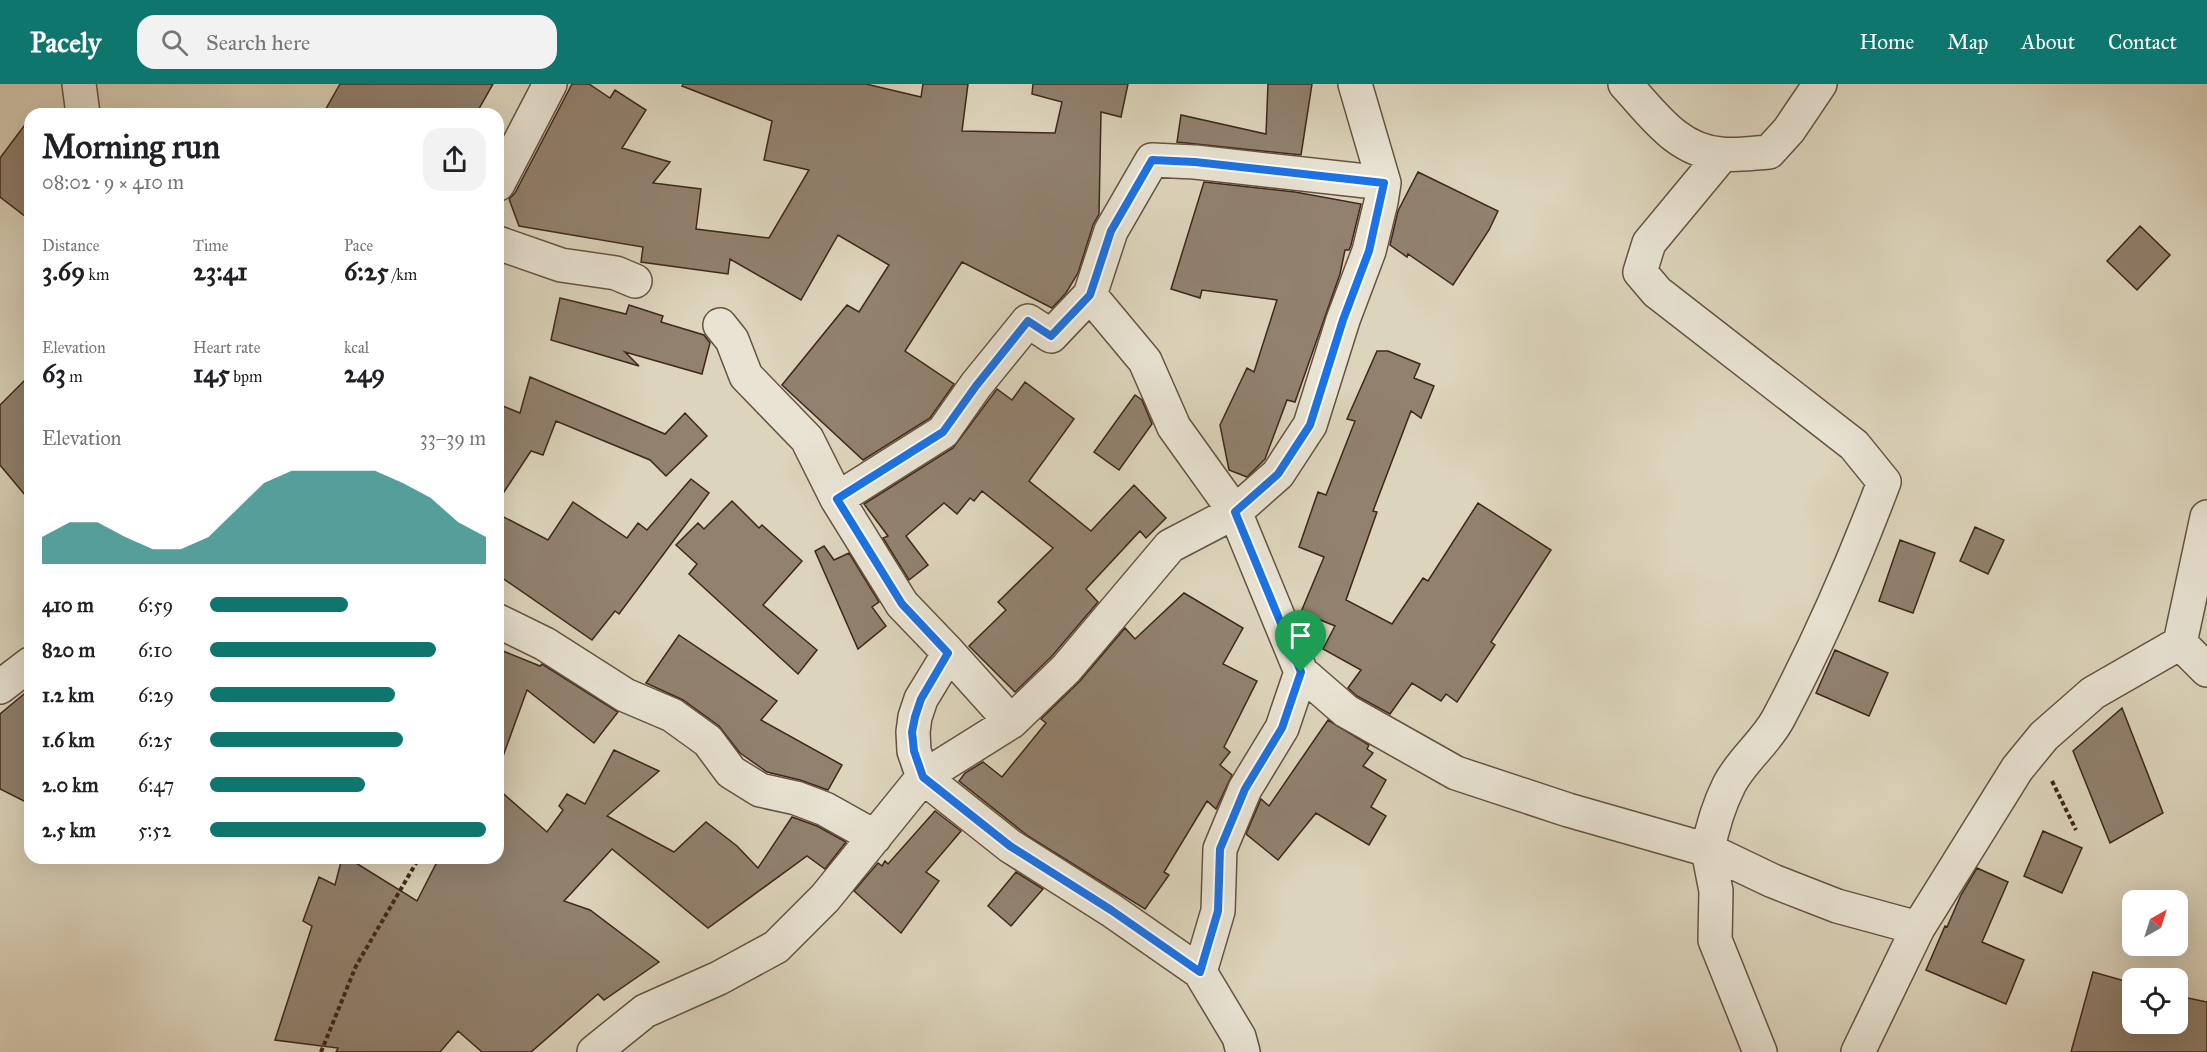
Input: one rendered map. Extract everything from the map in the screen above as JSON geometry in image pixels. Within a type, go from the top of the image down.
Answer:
[{"type":"street","points":[[79,84],[81,108]]},
{"type":"street","points":[[504,172],[550,84]]},
{"type":"street","points":[[594,1052],[645,1011],[719,978],[776,947],[825,898],[923,777],[1011,722],[1066,669],[1170,546],[1235,512],[1278,474],[1310,425],[1343,320],[1369,251],[1384,183],[1355,84]]},
{"type":"street","points":[[1625,84],[1674,136],[1691,148],[1722,154],[1769,152],[1789,130],[1820,84]]},
{"type":"street","points":[[1722,154],[1649,243],[1640,272],[1657,292],[1854,445],[1884,482],[1858,551],[1825,627],[1776,722],[1730,784],[1711,832],[1708,850],[1716,891],[1715,940],[1760,1052]]},
{"type":"street","points":[[837,499],[943,432],[1028,321],[1051,336],[1090,295],[1111,231],[1152,160],[1195,162],[1384,183]]},
{"type":"street","points":[[504,245],[561,265],[616,273],[635,281]]},
{"type":"street","points":[[1090,295],[1145,361],[1174,427],[1235,512],[1301,672],[1346,711],[1456,773],[1568,810],[1708,850],[1773,881],[1837,906],[1918,928]]},
{"type":"street","points":[[720,325],[732,340],[746,376],[807,439],[837,499],[902,604],[1011,722]]},
{"type":"street","points":[[1858,1052],[1918,928],[2017,769],[2044,736],[2093,693],[2180,643],[2207,517]]},
{"type":"street","points":[[504,624],[545,644],[626,695],[672,715],[708,741],[731,772],[759,790],[796,798],[825,809],[874,837]]},
{"type":"street","points":[[2180,643],[2207,670]]},
{"type":"street","points":[[948,653],[921,699],[915,717],[912,732],[914,751],[923,777],[1010,846],[1111,910],[1200,972],[1239,1037],[1243,1052]]},
{"type":"street","points":[[0,687],[24,669]]},
{"type":"street","points":[[1200,972],[1218,911],[1220,849],[1245,789],[1282,728],[1301,672]]},
{"type":"path","points":[[2037,744],[2060,800],[2076,830]]},
{"type":"path","points":[[321,1052],[356,966],[416,864]]},
{"type":"building","points":[[340,84],[493,84],[479,108],[326,108]]},
{"type":"building","points":[[572,84],[589,84],[610,98],[615,90],[646,110],[622,148],[670,162],[653,183],[701,189],[696,229],[769,238],[809,170],[764,160],[772,121],[682,86],[683,84],[866,84],[921,97],[923,84],[968,84],[962,131],[1055,133],[1062,102],[1032,94],[1033,84],[1128,84],[1121,117],[1101,112],[1099,214],[1093,225],[1078,273],[1066,293],[1052,308],[962,262],[905,351],[954,384],[930,418],[863,460],[782,385],[847,305],[859,312],[889,265],[838,235],[801,300],[730,259],[728,274],[641,262],[643,247],[519,226],[509,199],[515,193]]},
{"type":"building","points":[[1268,84],[1312,84],[1301,155],[1177,142],[1181,115],[1266,134]]},
{"type":"building","points":[[24,126],[24,215],[0,197],[0,158]]},
{"type":"building","points":[[1418,172],[1498,211],[1489,230],[1453,285],[1408,254],[1407,257],[1390,245],[1398,211]]},
{"type":"building","points":[[1204,182],[1295,192],[1361,204],[1351,245],[1349,250],[1345,250],[1340,274],[1295,402],[1287,400],[1265,459],[1247,477],[1229,470],[1220,425],[1247,368],[1254,372],[1277,300],[1202,290],[1200,298],[1171,289]]},
{"type":"building","points":[[2140,226],[2170,255],[2137,290],[2107,261]]},
{"type":"building","points":[[560,298],[626,314],[629,305],[663,316],[661,322],[704,335],[710,343],[702,374],[625,352],[639,366],[551,340]]},
{"type":"building","points":[[1377,351],[1388,351],[1420,364],[1414,378],[1434,386],[1421,418],[1411,411],[1373,511],[1377,512],[1346,600],[1392,624],[1423,578],[1428,581],[1478,503],[1551,550],[1491,642],[1495,645],[1457,702],[1446,694],[1441,701],[1412,683],[1390,714],[1357,696],[1348,688],[1361,670],[1323,649],[1335,626],[1301,612],[1324,557],[1299,547],[1318,492],[1326,495],[1355,421],[1347,419]]},
{"type":"building","points":[[530,377],[665,434],[685,413],[707,436],[666,476],[650,460],[556,421],[543,455],[531,451],[504,492],[504,406],[520,413]]},
{"type":"building","points":[[24,381],[24,494],[0,465],[0,405]]},
{"type":"building","points":[[1025,382],[1074,419],[1029,481],[1091,531],[1134,485],[1166,518],[1146,538],[1140,531],[1086,589],[1098,602],[1052,656],[1015,692],[969,646],[1006,610],[998,602],[1053,548],[982,491],[974,501],[970,498],[957,514],[944,503],[906,536],[928,565],[909,580],[883,538],[888,536],[864,504],[953,448],[997,389],[1012,400]]},
{"type":"building","points":[[1135,395],[1142,400],[1152,424],[1119,470],[1094,452]]},
{"type":"building","points":[[691,479],[709,493],[619,614],[615,611],[592,640],[504,579],[504,517],[548,540],[573,502],[627,538],[638,523],[647,530]]},
{"type":"building","points":[[732,501],[759,528],[762,525],[802,561],[763,605],[817,650],[798,674],[689,574],[697,564],[676,545],[698,523],[704,529]]},
{"type":"building","points":[[1975,527],[2004,540],[1988,574],[1960,561]]},
{"type":"building","points":[[1900,540],[1935,553],[1913,613],[1879,601]]},
{"type":"building","points":[[824,546],[834,560],[849,553],[879,602],[872,607],[886,626],[858,649],[815,551]]},
{"type":"building","points":[[1184,593],[1243,628],[1223,664],[1257,681],[1224,747],[1230,752],[1220,765],[1232,775],[1216,809],[1207,801],[1164,872],[1169,875],[1145,909],[1028,836],[959,781],[965,773],[983,762],[1002,777],[1046,723],[1041,719],[1080,681],[1125,628],[1135,639]]},
{"type":"building","points":[[679,635],[777,701],[761,720],[842,765],[828,790],[767,772],[740,753],[719,726],[683,700],[646,683]]},
{"type":"building","points":[[1835,650],[1888,673],[1869,716],[1816,693]]},
{"type":"building","points":[[504,651],[540,666],[542,664],[618,712],[594,743],[527,690],[504,753]]},
{"type":"building","points":[[24,694],[24,801],[0,789],[0,714]]},
{"type":"building","points":[[2122,708],[2163,813],[2110,843],[2073,751]]},
{"type":"building","points":[[1328,720],[1369,745],[1367,749],[1373,753],[1363,766],[1386,780],[1371,807],[1386,816],[1369,845],[1316,813],[1278,860],[1246,834],[1261,799],[1269,806]]},
{"type":"building","points":[[614,750],[659,771],[607,816],[674,852],[706,822],[737,846],[758,868],[792,817],[817,826],[846,842],[825,869],[807,856],[708,928],[612,849],[564,901],[590,910],[659,962],[604,1000],[598,994],[531,1052],[482,1052],[458,1031],[440,1052],[336,1052],[338,1048],[275,1040],[312,926],[303,921],[319,877],[335,885],[340,864],[358,864],[417,901],[436,864],[504,864],[504,794],[547,832],[563,810],[559,806],[567,794],[585,804]]},
{"type":"building","points":[[935,811],[961,831],[926,872],[939,881],[901,933],[854,891],[878,863],[882,866],[885,861],[888,864]]},
{"type":"building","points":[[2043,831],[2082,848],[2062,893],[2024,876]]},
{"type":"building","points":[[1977,868],[2008,882],[1982,942],[2024,960],[2006,1004],[1926,970],[1945,926],[1947,927],[1961,895]]},
{"type":"building","points":[[1016,872],[1043,889],[1011,926],[988,906]]},
{"type":"building","points":[[2093,972],[2122,980],[2122,1034],[2188,1034],[2188,998],[2207,1002],[2207,1052],[2071,1052]]},
{"type":"route","points":[[1152,160],[1195,162],[1384,183],[1369,251],[1343,320],[1310,425],[1278,474],[1235,512],[1256,558],[1301,672],[1282,728],[1245,789],[1220,849],[1218,911],[1200,972],[1111,910],[1010,846],[923,777],[914,751],[912,732],[915,717],[921,699],[948,653],[902,604],[837,499],[943,432],[1028,321],[1051,336],[1090,295],[1111,231],[1152,160]]}]
